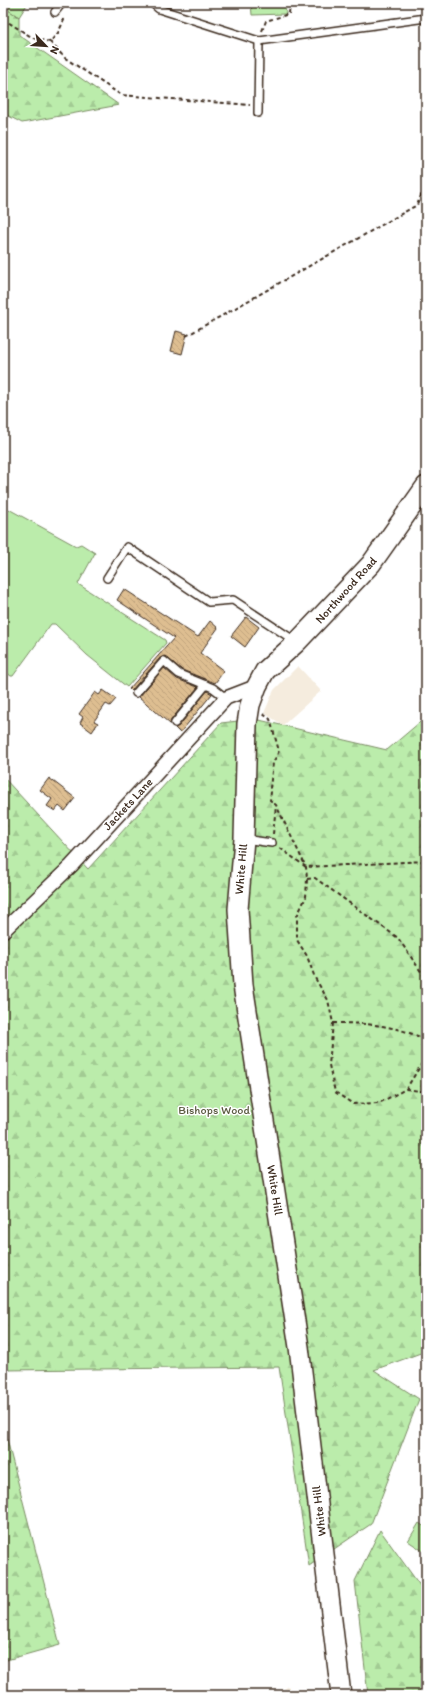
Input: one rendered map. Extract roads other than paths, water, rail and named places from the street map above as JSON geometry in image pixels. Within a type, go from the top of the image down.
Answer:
[{"type":"street","name":"Northwood Road","points":[[257,686],[265,672],[278,658],[297,642],[371,564],[426,486]]},
{"type":"street","name":"Jackets Lane","points":[[3,931],[71,866],[226,698],[257,686]]},
{"type":"street","name":"White Hill","points":[[257,686],[249,710],[247,724],[244,839],[238,909],[243,985],[299,1347],[341,1695]]},
{"type":"lane","points":[[55,12],[62,3]]},
{"type":"lane","points":[[152,3],[159,9],[259,41],[426,18]]},
{"type":"lane","points":[[258,109],[259,41]]},
{"type":"lane","points":[[107,578],[127,547],[209,602],[233,600],[297,642]]},
{"type":"lane","points":[[136,693],[164,661],[179,674],[213,688],[226,698]]},
{"type":"lane","points":[[175,723],[206,685]]},
{"type":"lane","points":[[244,839],[272,843]]},
{"type":"park label","name":"Bishops Wood","points":[[214,1110]]}]
